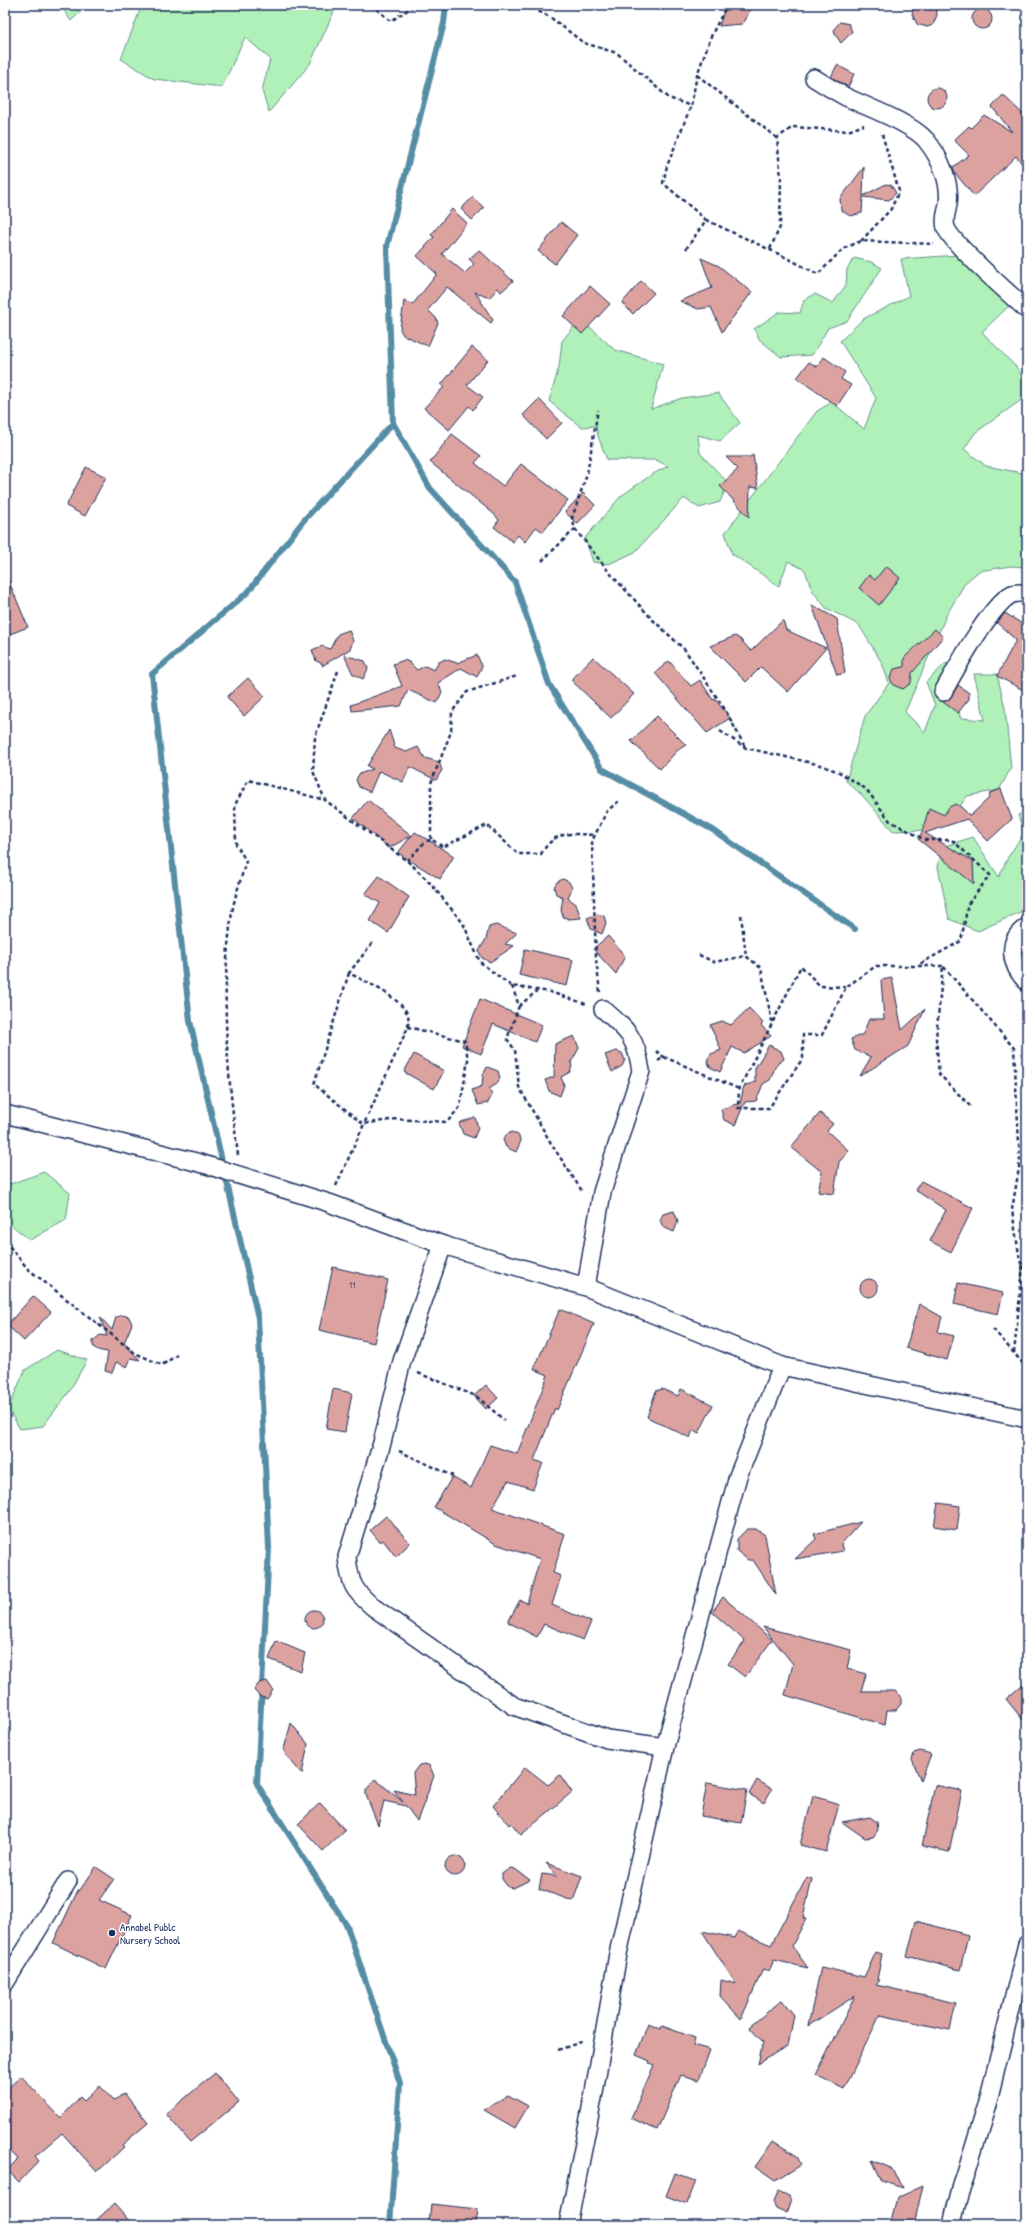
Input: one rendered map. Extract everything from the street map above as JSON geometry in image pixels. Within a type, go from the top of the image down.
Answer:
[{"type":"street","points":[[814,78],[878,116],[925,139],[937,155],[948,185],[948,205],[944,217],[947,228],[957,242],[1027,310]]},
{"type":"street","points":[[943,692],[982,626],[1012,594],[1027,594]]},
{"type":"street","points":[[1027,927],[1018,933],[1012,950],[1019,974],[1027,982]]},
{"type":"street","points":[[586,1287],[602,1192],[641,1071],[638,1053],[630,1034],[603,1009]]},
{"type":"street","points":[[5,1114],[200,1164],[329,1203],[443,1245],[586,1287],[782,1366],[1027,1418]]},
{"type":"street","points":[[443,1245],[401,1366],[382,1443],[347,1557],[349,1575],[356,1593],[373,1607],[514,1706],[607,1739],[665,1747]]},
{"type":"street","points":[[568,2225],[593,2098],[618,1954],[665,1747],[738,1476],[782,1366]]},
{"type":"street","points":[[5,1983],[68,1881]]},
{"type":"street","points":[[952,2225],[956,2206],[987,2105],[1021,1984],[1027,1944]]},
{"type":"path","points":[[371,5],[391,21],[415,5]]},
{"type":"path","points":[[526,5],[550,17],[584,43],[617,53],[670,98],[691,106]]},
{"type":"path","points":[[727,5],[712,34],[697,74],[691,106],[667,166],[663,183],[706,220],[770,249],[818,274],[843,249],[861,241],[891,209],[899,191],[878,116],[848,131],[793,127],[777,138]]},
{"type":"path","points":[[697,74],[777,138],[781,178],[780,227],[770,249]]},
{"type":"path","points":[[686,249],[706,220]]},
{"type":"path","points":[[861,241],[927,245],[957,242]]},
{"type":"path","points":[[598,410],[587,474],[572,518],[575,529],[609,572],[653,620],[685,650],[726,711],[746,748]]},
{"type":"path","points":[[542,561],[575,529]]},
{"type":"path","points":[[325,800],[314,771],[315,737],[338,671]]},
{"type":"path","points":[[431,839],[431,783],[451,732],[452,712],[467,692],[517,676]]},
{"type":"path","points":[[720,731],[746,748],[817,764],[839,772],[866,789],[890,821],[926,840],[952,840],[990,875],[968,904],[961,941],[917,966]]},
{"type":"path","points":[[241,1176],[229,1084],[225,996],[231,919],[246,861],[236,844],[234,805],[248,780],[325,800],[407,861],[430,883],[463,923],[480,962],[512,986],[550,992],[603,1009],[596,959],[592,841],[607,811],[620,800]]},
{"type":"path","points":[[431,839],[443,847],[488,825],[518,854],[541,854],[548,843],[561,834],[595,835]]},
{"type":"path","points":[[407,861],[423,844],[431,839]]},
{"type":"path","points":[[741,915],[746,956],[761,968],[772,1023]]},
{"type":"path","points":[[373,942],[350,973],[314,1084],[364,1124],[396,1119],[447,1122],[460,1107],[468,1060],[465,1041],[408,1028]]},
{"type":"path","points":[[699,955],[714,962],[746,956]]},
{"type":"path","points":[[846,987],[820,986],[801,966],[739,1089],[738,1108],[769,1108],[803,1058],[803,1035],[822,1036],[846,987],[876,966],[943,966],[1014,1048],[1020,1162],[1012,1210],[1020,1261],[1027,1274]]},
{"type":"path","points":[[943,966],[936,1038],[939,1074],[970,1106]]},
{"type":"path","points":[[329,1203],[408,1028],[408,1016],[401,1006],[384,992],[350,973]]},
{"type":"path","points":[[512,986],[519,1006]]},
{"type":"path","points":[[537,991],[519,1006],[507,1039],[515,1050],[519,1087],[552,1145],[599,1216]]},
{"type":"path","points":[[641,1071],[664,1056],[739,1089]]},
{"type":"path","points":[[5,1241],[28,1269],[134,1353],[162,1365],[177,1355]]},
{"type":"path","points":[[1014,1353],[1023,1266]]},
{"type":"path","points":[[993,1329],[1027,1368]]},
{"type":"path","points":[[401,1366],[476,1396],[504,1420]]},
{"type":"path","points":[[382,1443],[453,1476]]},
{"type":"path","points":[[558,2050],[603,2035]]},
{"type":"green space","points":[[60,5],[88,5],[71,21]]},
{"type":"green space","points":[[142,5],[257,5],[265,8],[281,5],[337,5],[310,64],[269,112],[262,91],[270,59],[245,37],[222,87],[154,79],[121,59]]},
{"type":"green space","points":[[973,254],[1019,296],[982,332],[1017,368],[1027,384],[1027,396],[975,433],[964,449],[986,466],[1027,474],[1027,567],[1011,566],[979,571],[965,583],[946,616],[905,712],[925,732],[935,705],[926,682],[946,663],[957,681],[960,718],[985,720],[974,674],[997,674],[1005,708],[1011,768],[999,790],[967,796],[958,809],[932,830],[893,831],[862,795],[846,781],[865,716],[889,683],[882,663],[859,625],[826,608],[812,590],[805,570],[788,561],[779,586],[732,554],[725,533],[817,411],[832,402],[864,429],[876,398],[840,341],[863,319],[909,296],[901,259]]},
{"type":"green space","points":[[854,258],[871,262],[882,268],[847,321],[828,328],[812,355],[781,357],[760,340],[754,329],[779,312],[800,313],[804,300],[815,294],[833,303],[846,285],[847,269]]},
{"type":"green space","points":[[574,326],[591,328],[615,350],[663,364],[651,409],[682,398],[718,393],[740,423],[720,441],[698,435],[700,453],[728,483],[720,502],[699,508],[684,498],[635,552],[609,564],[593,562],[585,538],[621,496],[651,475],[668,466],[656,460],[607,460],[596,426],[581,427],[549,401],[559,367],[562,341]]},
{"type":"green space","points":[[1027,811],[1027,909],[978,931],[949,919],[938,867],[942,847],[973,837],[999,877],[1008,857],[1024,833],[1018,815]]},
{"type":"green space","points":[[44,1172],[70,1193],[66,1220],[30,1240],[5,1220],[5,1182],[10,1184]]},
{"type":"green space","points":[[57,1350],[87,1360],[69,1392],[43,1426],[20,1429],[8,1409],[25,1370]]},
{"type":"building","points":[[726,5],[752,5],[745,21],[742,24],[719,26]]},
{"type":"building","points":[[914,5],[936,5],[937,15],[933,25],[927,27],[917,24],[912,14]]},
{"type":"building","points":[[978,9],[986,9],[992,15],[992,23],[986,29],[978,29],[972,23],[972,15]]},
{"type":"building","points":[[840,22],[849,24],[852,32],[841,43],[835,34],[834,29]]},
{"type":"building","points":[[837,65],[854,74],[848,87],[831,77]]},
{"type":"building","points":[[937,88],[944,91],[947,98],[944,105],[937,108],[930,105],[927,98],[930,91]]},
{"type":"building","points":[[1003,95],[1027,118],[1027,170],[1016,156],[974,196],[954,172],[953,167],[969,155],[954,140],[969,126],[971,128],[984,115],[1012,132],[992,107]]},
{"type":"building","points":[[864,167],[863,196],[886,184],[891,185],[896,193],[889,200],[863,197],[862,213],[850,216],[841,210],[840,199]]},
{"type":"building","points":[[473,197],[484,208],[472,220],[461,209]]},
{"type":"building","points":[[452,209],[467,223],[442,254],[465,273],[474,264],[469,259],[479,250],[513,281],[501,292],[498,288],[489,298],[475,292],[493,320],[491,323],[447,287],[428,310],[436,318],[438,323],[428,346],[403,335],[400,329],[404,301],[413,304],[437,274],[417,256],[434,237],[431,235]]},
{"type":"building","points":[[561,222],[577,235],[555,264],[538,251]]},
{"type":"building","points":[[701,258],[719,266],[752,292],[722,332],[711,307],[698,309],[680,301],[712,288]]},
{"type":"building","points":[[641,281],[654,293],[633,314],[622,303]]},
{"type":"building","points":[[590,286],[610,304],[582,334],[563,316]]},
{"type":"building","points":[[472,347],[488,360],[467,385],[483,397],[473,410],[469,406],[449,430],[424,408],[444,387],[441,385]]},
{"type":"building","points":[[824,357],[845,372],[841,379],[851,385],[837,406],[797,378],[809,362],[817,367]]},
{"type":"building","points":[[539,399],[562,423],[546,439],[523,415]]},
{"type":"building","points":[[452,434],[481,456],[475,463],[503,486],[521,464],[568,500],[543,532],[536,527],[525,542],[518,535],[513,542],[494,527],[499,520],[494,514],[430,462]]},
{"type":"building","points":[[753,455],[758,488],[750,487],[749,517],[720,486],[738,469],[726,457],[750,457]]},
{"type":"building","points":[[86,467],[106,477],[85,516],[66,506]]},
{"type":"building","points":[[583,493],[595,505],[577,524],[565,512]]},
{"type":"building","points":[[886,566],[900,578],[879,605],[859,588],[869,575],[875,580]]},
{"type":"building","points":[[5,572],[28,627],[5,636]]},
{"type":"building","points":[[812,605],[837,619],[845,673],[837,675]]},
{"type":"building","points":[[1005,613],[1024,625],[1027,619],[1027,692],[997,676],[1016,640],[997,623]]},
{"type":"building","points":[[783,620],[786,630],[826,648],[788,692],[761,667],[746,682],[710,646],[735,636],[740,639],[751,651]]},
{"type":"building","points":[[935,629],[943,637],[912,673],[911,683],[903,689],[893,685],[890,678],[894,669],[904,667],[904,658]]},
{"type":"building","points":[[349,630],[353,641],[350,649],[322,666],[323,664],[316,661],[312,650],[322,646],[330,649],[338,634]]},
{"type":"building","points":[[344,655],[365,661],[368,669],[363,679],[353,674]]},
{"type":"building","points":[[477,655],[482,666],[477,677],[461,668],[438,683],[442,692],[437,703],[408,690],[401,706],[352,711],[351,705],[402,686],[393,664],[404,660],[409,662],[417,670],[425,666],[434,670],[439,662],[445,659],[457,663]]},
{"type":"building","points":[[593,657],[634,694],[611,718],[571,680]]},
{"type":"building","points":[[669,661],[691,686],[700,680],[713,700],[715,699],[730,718],[707,733],[655,673]]},
{"type":"building","points":[[248,678],[265,696],[244,716],[227,697]]},
{"type":"building","points":[[958,685],[969,693],[969,699],[958,713],[943,702],[951,697]]},
{"type":"building","points":[[657,716],[686,745],[678,750],[660,769],[631,741]]},
{"type":"building","points":[[389,730],[395,748],[406,752],[418,747],[425,758],[439,762],[442,770],[436,780],[410,767],[403,782],[379,771],[370,792],[359,787],[356,780],[359,774],[373,769],[367,766]]},
{"type":"building","points":[[1001,789],[1012,819],[988,841],[967,819],[925,833],[973,861],[974,884],[918,839],[922,832],[929,808],[944,815],[949,807],[956,804],[970,816],[989,798],[990,793]]},
{"type":"building","points":[[368,800],[412,836],[415,832],[454,856],[440,879],[398,853],[411,836],[389,848],[353,818]]},
{"type":"building","points":[[379,876],[409,897],[388,933],[370,921],[380,903],[365,894]]},
{"type":"building","points":[[563,879],[569,882],[572,888],[568,898],[576,904],[581,918],[569,919],[563,917],[561,910],[563,897],[556,894],[554,887],[557,882]]},
{"type":"building","points":[[598,914],[604,916],[606,923],[602,934],[591,929],[587,918]]},
{"type":"building","points":[[496,925],[517,933],[505,944],[514,946],[490,962],[482,958],[479,951],[486,939],[489,927]]},
{"type":"building","points":[[608,936],[625,956],[616,974],[593,949]]},
{"type":"building","points":[[525,949],[573,960],[567,986],[519,975]]},
{"type":"building","points":[[892,978],[902,1030],[925,1009],[908,1046],[860,1076],[871,1057],[855,1050],[851,1039],[863,1034],[869,1019],[884,1019],[881,980]]},
{"type":"building","points":[[480,999],[542,1025],[535,1042],[493,1024],[481,1054],[462,1046]]},
{"type":"building","points":[[749,1008],[763,1023],[761,1025],[771,1036],[744,1053],[732,1047],[720,1072],[710,1067],[707,1060],[711,1054],[721,1050],[710,1025],[722,1021],[731,1025]]},
{"type":"building","points":[[574,1036],[579,1048],[571,1063],[572,1066],[570,1072],[561,1077],[564,1085],[560,1096],[549,1091],[545,1080],[554,1077],[555,1044]]},
{"type":"building","points":[[769,1045],[781,1051],[784,1059],[776,1065],[770,1080],[763,1084],[756,1101],[745,1102],[735,1125],[724,1120],[721,1109],[740,1103],[744,1086],[755,1082],[755,1068]]},
{"type":"building","points":[[616,1051],[622,1053],[625,1060],[622,1066],[612,1072],[605,1055]]},
{"type":"building","points":[[414,1054],[444,1071],[434,1089],[404,1072]]},
{"type":"building","points":[[487,1067],[498,1071],[500,1078],[497,1084],[489,1089],[492,1095],[488,1103],[478,1105],[472,1090],[482,1086],[483,1075]]},
{"type":"building","points":[[820,1113],[833,1124],[827,1131],[849,1151],[839,1162],[834,1194],[818,1192],[822,1172],[791,1147]]},
{"type":"building","points":[[475,1117],[478,1128],[474,1138],[463,1134],[459,1123]]},
{"type":"building","points":[[512,1132],[518,1135],[521,1141],[516,1152],[506,1147],[503,1140],[506,1135]]},
{"type":"building","points":[[921,1181],[973,1208],[951,1252],[930,1241],[946,1210],[915,1190]]},
{"type":"building","points":[[674,1211],[678,1221],[674,1232],[663,1227],[660,1220],[663,1214]]},
{"type":"building","points":[[333,1267],[388,1280],[374,1343],[319,1330]]},
{"type":"building","points":[[869,1279],[875,1282],[878,1288],[875,1294],[869,1297],[863,1294],[860,1288],[863,1282]]},
{"type":"building","points":[[958,1283],[1003,1293],[998,1314],[954,1304]]},
{"type":"building","points":[[33,1296],[51,1312],[24,1341],[7,1325]]},
{"type":"building","points":[[919,1304],[942,1317],[938,1332],[954,1336],[947,1360],[906,1348]]},
{"type":"building","points":[[560,1309],[594,1324],[557,1410],[555,1408],[534,1460],[543,1463],[533,1489],[508,1481],[492,1508],[565,1534],[553,1573],[561,1576],[552,1605],[591,1622],[583,1640],[544,1624],[537,1637],[508,1622],[520,1600],[527,1603],[540,1559],[496,1544],[434,1507],[452,1477],[471,1488],[490,1445],[517,1454],[548,1375],[534,1369]]},
{"type":"building","points":[[123,1315],[129,1317],[132,1324],[124,1343],[140,1360],[131,1358],[127,1367],[116,1362],[112,1373],[105,1371],[108,1352],[97,1350],[93,1346],[93,1341],[100,1335],[107,1336],[100,1317],[112,1330],[116,1317]]},
{"type":"building","points":[[486,1385],[498,1398],[486,1409],[474,1396]]},
{"type":"building","points":[[333,1389],[352,1393],[345,1432],[326,1429]]},
{"type":"building","points":[[662,1389],[678,1396],[681,1389],[713,1405],[699,1433],[693,1430],[690,1438],[647,1417],[656,1391]]},
{"type":"building","points":[[938,1503],[960,1506],[957,1530],[934,1526]]},
{"type":"building","points":[[386,1516],[410,1543],[396,1557],[383,1540],[380,1542],[370,1530]]},
{"type":"building","points":[[861,1522],[841,1544],[843,1551],[795,1559],[816,1539],[814,1534]]},
{"type":"building","points":[[747,1529],[756,1529],[765,1535],[776,1595],[753,1560],[748,1560],[737,1551],[737,1539]]},
{"type":"building","points":[[723,1597],[772,1640],[745,1677],[728,1664],[745,1641],[712,1612]]},
{"type":"building","points":[[314,1610],[320,1613],[323,1619],[320,1625],[314,1628],[308,1625],[305,1619],[308,1613]]},
{"type":"building","points":[[763,1627],[851,1650],[847,1669],[866,1674],[861,1691],[895,1691],[901,1696],[901,1704],[896,1710],[887,1710],[885,1725],[785,1695],[793,1664]]},
{"type":"building","points":[[276,1641],[305,1653],[301,1671],[269,1659]]},
{"type":"building","points":[[267,1681],[273,1690],[267,1699],[259,1696],[254,1690],[259,1683]]},
{"type":"building","points":[[1027,1681],[1027,1725],[1006,1699]]},
{"type":"building","points":[[291,1723],[308,1744],[302,1774],[286,1755],[284,1749]]},
{"type":"building","points":[[920,1751],[931,1754],[921,1781],[912,1759],[914,1753]]},
{"type":"building","points":[[425,1764],[430,1766],[434,1776],[417,1821],[406,1806],[384,1801],[378,1825],[366,1795],[366,1790],[375,1779],[403,1802],[394,1790],[415,1795],[413,1773],[419,1765]]},
{"type":"building","points":[[525,1767],[548,1785],[560,1775],[572,1792],[521,1835],[511,1823],[509,1825],[493,1806]]},
{"type":"building","points":[[757,1780],[772,1789],[764,1803],[749,1794]]},
{"type":"building","points":[[707,1783],[747,1790],[741,1823],[701,1816]]},
{"type":"building","points":[[935,1785],[962,1791],[949,1852],[922,1846]]},
{"type":"building","points":[[813,1796],[839,1804],[826,1852],[800,1845]]},
{"type":"building","points":[[320,1803],[345,1830],[323,1851],[298,1824]]},
{"type":"building","points":[[870,1817],[877,1822],[878,1830],[873,1837],[865,1838],[842,1822]]},
{"type":"building","points":[[455,1856],[462,1859],[465,1866],[462,1873],[455,1876],[448,1873],[445,1866],[448,1859]]},
{"type":"building","points":[[546,1863],[582,1876],[573,1901],[539,1889],[542,1874],[557,1876]]},
{"type":"building","points":[[96,1867],[114,1879],[99,1900],[132,1915],[106,1969],[53,1943],[78,1890],[80,1890]]},
{"type":"building","points":[[510,1868],[515,1869],[530,1880],[513,1888],[508,1887],[502,1879],[502,1874]]},
{"type":"building","points":[[807,1877],[812,1879],[803,1918],[806,1919],[792,1946],[808,1968],[774,1960],[769,1971],[763,1969],[741,2019],[720,1996],[721,1980],[736,1984],[702,1931],[735,1938],[738,1931],[771,1945]]},
{"type":"building","points":[[916,1921],[968,1935],[960,1970],[907,1956]]},
{"type":"building","points":[[876,1952],[882,1954],[877,1980],[880,1980],[876,1985],[956,2003],[950,2030],[880,2015],[844,2089],[816,2075],[855,1996],[808,2026],[821,1967],[864,1977]]},
{"type":"building","points":[[782,2000],[794,2015],[788,2046],[758,2064],[763,2042],[749,2027]]},
{"type":"building","points":[[648,2024],[661,2029],[662,2026],[695,2038],[693,2045],[710,2050],[699,2080],[681,2075],[657,2130],[631,2118],[654,2065],[649,2063],[650,2061],[636,2055]]},
{"type":"building","points":[[215,2073],[239,2102],[190,2142],[166,2114]]},
{"type":"building","points":[[21,2076],[61,2118],[80,2097],[84,2101],[100,2086],[114,2101],[124,2093],[148,2123],[122,2145],[124,2147],[97,2172],[62,2133],[35,2156],[39,2161],[19,2182],[7,2170],[18,2159],[5,2146],[5,2091]]},
{"type":"building","points":[[508,2095],[528,2106],[515,2128],[484,2110]]},
{"type":"building","points":[[773,2141],[797,2156],[801,2165],[775,2181],[755,2167]]},
{"type":"building","points":[[872,2160],[893,2169],[902,2188],[882,2181]]},
{"type":"building","points":[[675,2173],[696,2181],[687,2204],[666,2196]]},
{"type":"building","points":[[923,2185],[914,2225],[890,2225],[897,2197]]},
{"type":"building","points":[[778,2191],[789,2196],[791,2202],[787,2213],[776,2208],[773,2202]]},
{"type":"building","points":[[114,2204],[133,2225],[91,2225]]},
{"type":"building","points":[[431,2204],[478,2209],[476,2225],[429,2222]]},
{"type":"waterway","points":[[446,5],[444,23],[387,246],[393,423],[430,488],[515,582],[549,684],[602,769],[713,830],[855,929]]},
{"type":"waterway","points":[[390,2225],[400,2083],[347,1926],[257,1784],[269,1548],[258,1318],[190,1021],[152,674],[248,592],[304,520],[393,423]]},
{"type":"place","name":"Annabel Publc Nursery School","points":[[112,1933]]}]
